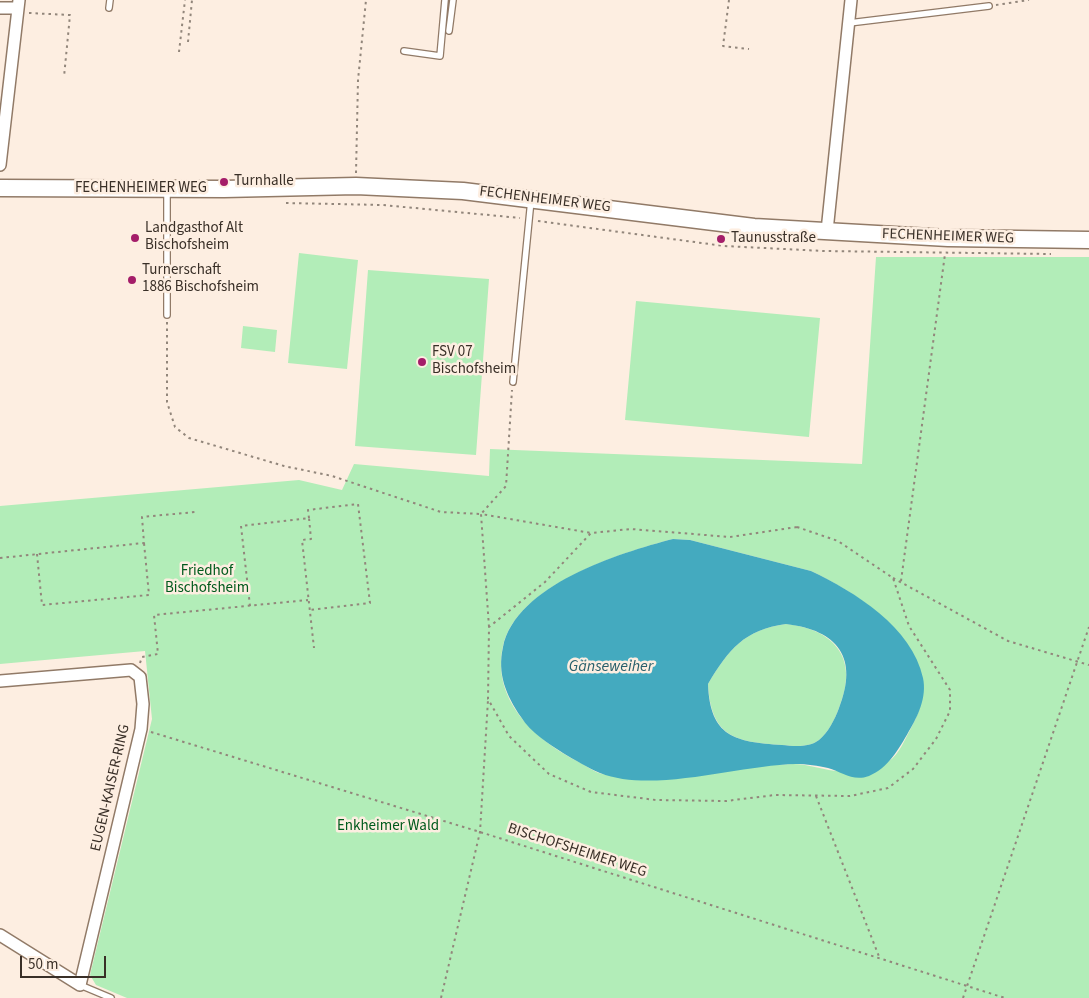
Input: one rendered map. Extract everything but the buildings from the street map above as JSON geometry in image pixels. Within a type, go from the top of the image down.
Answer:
[{"type":"street","points":[[827,231],[851,0]]},
{"type":"street","points":[[0,8],[18,7],[0,165]]},
{"type":"street","name":"FECHENHEIMER WEG","points":[[0,188],[167,189],[356,186],[463,190],[531,197],[702,222],[948,238],[1089,240]]},
{"type":"street","points":[[0,681],[125,669],[136,672]]},
{"type":"street","name":"EUGEN-KAISER-RING","points":[[80,985],[141,729],[141,684],[136,672]]},
{"type":"street","points":[[0,936],[80,985]]},
{"type":"lane","points":[[109,8],[110,0]]},
{"type":"lane","points":[[404,51],[440,56],[445,0]]},
{"type":"lane","points":[[449,31],[453,0]]},
{"type":"lane","points":[[849,23],[989,6]]},
{"type":"lane","points":[[167,189],[167,315]]},
{"type":"lane","points":[[513,382],[531,197]]},
{"type":"lane","points":[[80,985],[111,998]]},
{"type":"path","points":[[179,52],[185,0]]},
{"type":"path","points":[[188,42],[192,0]]},
{"type":"path","points":[[356,186],[358,80],[366,0]]},
{"type":"path","points":[[729,0],[723,46],[749,49]]},
{"type":"path","points":[[989,6],[1028,0]]},
{"type":"path","points":[[18,7],[70,15],[64,77]]},
{"type":"path","points":[[284,202],[383,205],[528,219],[724,246],[945,254],[1054,254]]},
{"type":"path","points":[[901,582],[945,254]]},
{"type":"path","points":[[167,315],[167,402],[175,427],[189,438],[284,466],[332,476],[441,512],[481,514],[591,533],[631,529],[730,537],[797,527],[838,541],[893,578],[1008,641],[1076,662],[1089,664]]},
{"type":"path","points":[[441,998],[480,832],[488,699],[489,627],[481,514],[506,486],[513,382]]},
{"type":"path","points":[[310,610],[370,603],[358,504],[308,510],[311,539],[302,540],[314,648]]},
{"type":"path","points":[[37,554],[42,605],[149,595],[142,517],[195,512]]},
{"type":"path","points":[[250,606],[241,526],[309,518]]},
{"type":"path","points":[[489,627],[545,582],[591,533]]},
{"type":"path","points":[[0,558],[144,543]]},
{"type":"path","points":[[488,699],[509,736],[549,774],[591,792],[656,800],[726,801],[776,796],[850,796],[888,788],[913,770],[936,739],[950,711],[950,690],[909,626],[893,578]]},
{"type":"path","points":[[136,672],[142,657],[158,654],[154,615],[308,600]]},
{"type":"path","points":[[963,998],[1089,627]]},
{"type":"path","name":"BISCHOFSHEIMER WEG","points":[[141,729],[480,832],[1005,998]]},
{"type":"path","points":[[816,796],[880,959]]},
{"type":"green space","points":[[299,253],[358,260],[347,369],[288,363]]},
{"type":"green space","name":"Enkheimer Wald","points":[[876,257],[1089,257],[1089,998],[127,998],[96,985],[90,975],[152,719],[145,651],[0,664],[0,506],[299,480],[342,490],[354,464],[489,476],[490,449],[862,464]],"holes":[[[673,539],[690,540],[811,571],[856,596],[898,632],[913,653],[921,676],[922,700],[912,726],[893,758],[880,765],[843,771],[793,764],[608,775],[596,772],[561,752],[532,729],[519,715],[503,683],[501,665],[503,646],[512,624],[528,606],[549,589],[573,575],[600,563],[651,545]]]},
{"type":"green space","name":"FSV 07 Bischofsheim","points":[[368,270],[489,279],[476,455],[355,446]]},
{"type":"green space","points":[[636,301],[820,318],[809,437],[625,420]]},
{"type":"green space","points":[[243,326],[277,330],[275,352],[241,348]]},
{"type":"green space","points":[[786,624],[803,627],[829,639],[838,648],[844,660],[846,673],[845,688],[840,705],[829,729],[815,743],[796,746],[751,742],[728,733],[720,726],[714,715],[708,684],[731,651],[748,636],[771,627]]},
{"type":"water","name":"Gänseweiher","points":[[673,539],[690,540],[811,571],[846,589],[879,613],[907,643],[917,660],[924,685],[923,699],[916,719],[887,763],[876,773],[863,778],[848,776],[824,767],[796,764],[670,780],[645,781],[621,779],[600,773],[586,766],[563,753],[535,733],[525,723],[511,701],[502,675],[501,657],[503,647],[512,625],[527,606],[548,589],[599,563]],"holes":[[[786,624],[804,627],[831,640],[840,649],[845,661],[845,690],[828,730],[815,743],[801,746],[751,742],[728,733],[720,726],[714,715],[708,684],[723,661],[739,643],[759,631]]]},
{"type":"place","name":"Turnhalle","points":[[224,182]]},
{"type":"place","name":"Landgasthof Alt Bischofsheim","points":[[135,238]]},
{"type":"place","name":"Taunusstraße","points":[[721,239]]},
{"type":"place","name":"Turnerschaft 1886 Bischofsheim","points":[[132,280]]},
{"type":"place","name":"FSV 07 Bischofsheim","points":[[422,362]]},
{"type":"park label","name":"Friedhof Bischofsheim","points":[[207,580]]}]
